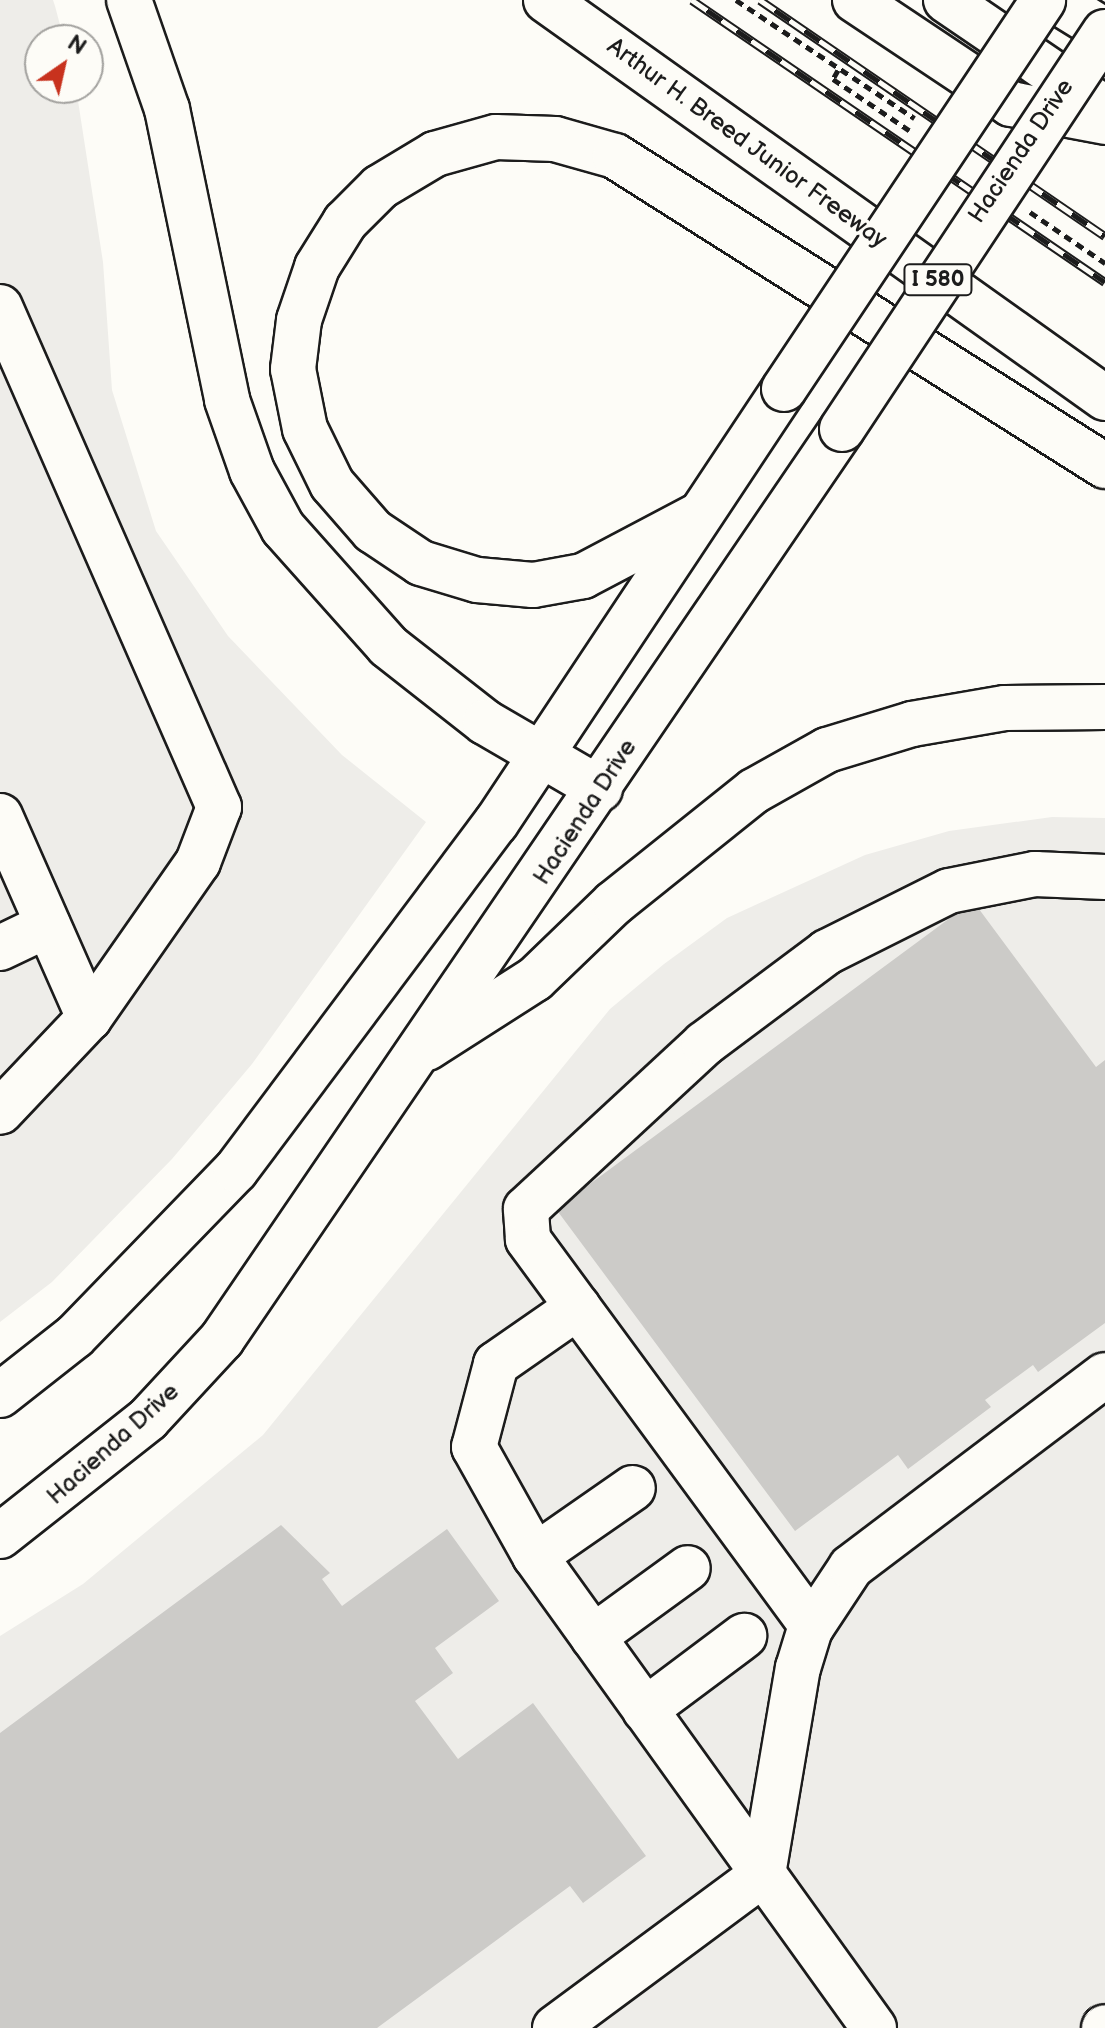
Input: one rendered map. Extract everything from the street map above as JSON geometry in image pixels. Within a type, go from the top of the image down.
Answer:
[{"type":"main road","points":[[129,0],[167,109],[212,338],[252,471],[283,528],[388,646],[542,758],[600,789]]},
{"type":"main road","name":"Arthur H. Breed Junior Freeway","points":[[546,0],[1105,398]]},
{"type":"main road","points":[[855,0],[1011,104],[1105,122]]},
{"type":"main road","points":[[946,0],[1105,109]]},
{"type":"main road","points":[[0,1395],[75,1336],[236,1170],[542,758],[697,516],[1043,0]]},
{"type":"main road","points":[[1055,0],[1105,32]]},
{"type":"main road","name":"Hacienda Drive","points":[[0,1536],[148,1419],[222,1339],[427,1048],[1105,32]]},
{"type":"main road","points":[[697,516],[583,576],[533,585],[477,580],[421,563],[373,531],[332,484],[312,443],[293,369],[299,320],[317,267],[345,222],[380,187],[435,154],[496,137],[555,139],[615,156],[1105,466]]},
{"type":"main road","points":[[0,307],[219,807],[198,862],[89,1018],[0,1112]]},
{"type":"main road","points":[[427,1048],[535,979],[614,903],[754,791],[827,750],[912,724],[1005,708],[1105,707]]},
{"type":"main road","points":[[0,816],[89,1018]]},
{"type":"main road","points":[[812,1626],[528,1239],[526,1209],[704,1044],[827,952],[949,891],[1035,874],[1105,877]]},
{"type":"main road","points":[[0,948],[48,925]]},
{"type":"main road","points":[[578,1307],[496,1364],[474,1447],[535,1556],[874,2028]]},
{"type":"main road","points":[[555,2028],[763,1874],[798,1668],[812,1626],[830,1593],[876,1544],[1105,1375]]},
{"type":"main road","points":[[535,1556],[633,1488]]},
{"type":"main road","points":[[593,1637],[688,1568]]},
{"type":"main road","points":[[645,1710],[744,1636]]},
{"type":"path","points":[[736,0],[914,118]]},
{"type":"shaded area","points":[[0,0],[53,0],[60,24],[24,24],[24,104],[78,104],[103,262],[112,390],[156,531],[228,636],[342,755],[426,822],[252,1064],[172,1159],[52,1282],[0,1322]]},
{"type":"shaded area","points":[[1052,817],[1105,818],[1105,2028],[0,2028],[0,1636],[83,1584],[263,1435],[610,1009],[664,964],[727,918],[865,855],[949,831]]},
{"type":"building","points":[[973,901],[1096,1067],[1105,1060],[1105,1323],[1038,1372],[1033,1365],[985,1400],[991,1407],[908,1469],[898,1455],[795,1531],[556,1209]]},
{"type":"building","points":[[281,1525],[330,1573],[322,1579],[342,1606],[447,1529],[499,1601],[435,1648],[453,1673],[415,1701],[458,1759],[533,1703],[646,1856],[583,1903],[570,1886],[377,2028],[0,2028],[0,1733]]},
{"type":"railway","points":[[692,0],[1105,282]]},
{"type":"railway","points":[[760,0],[1105,236]]}]
